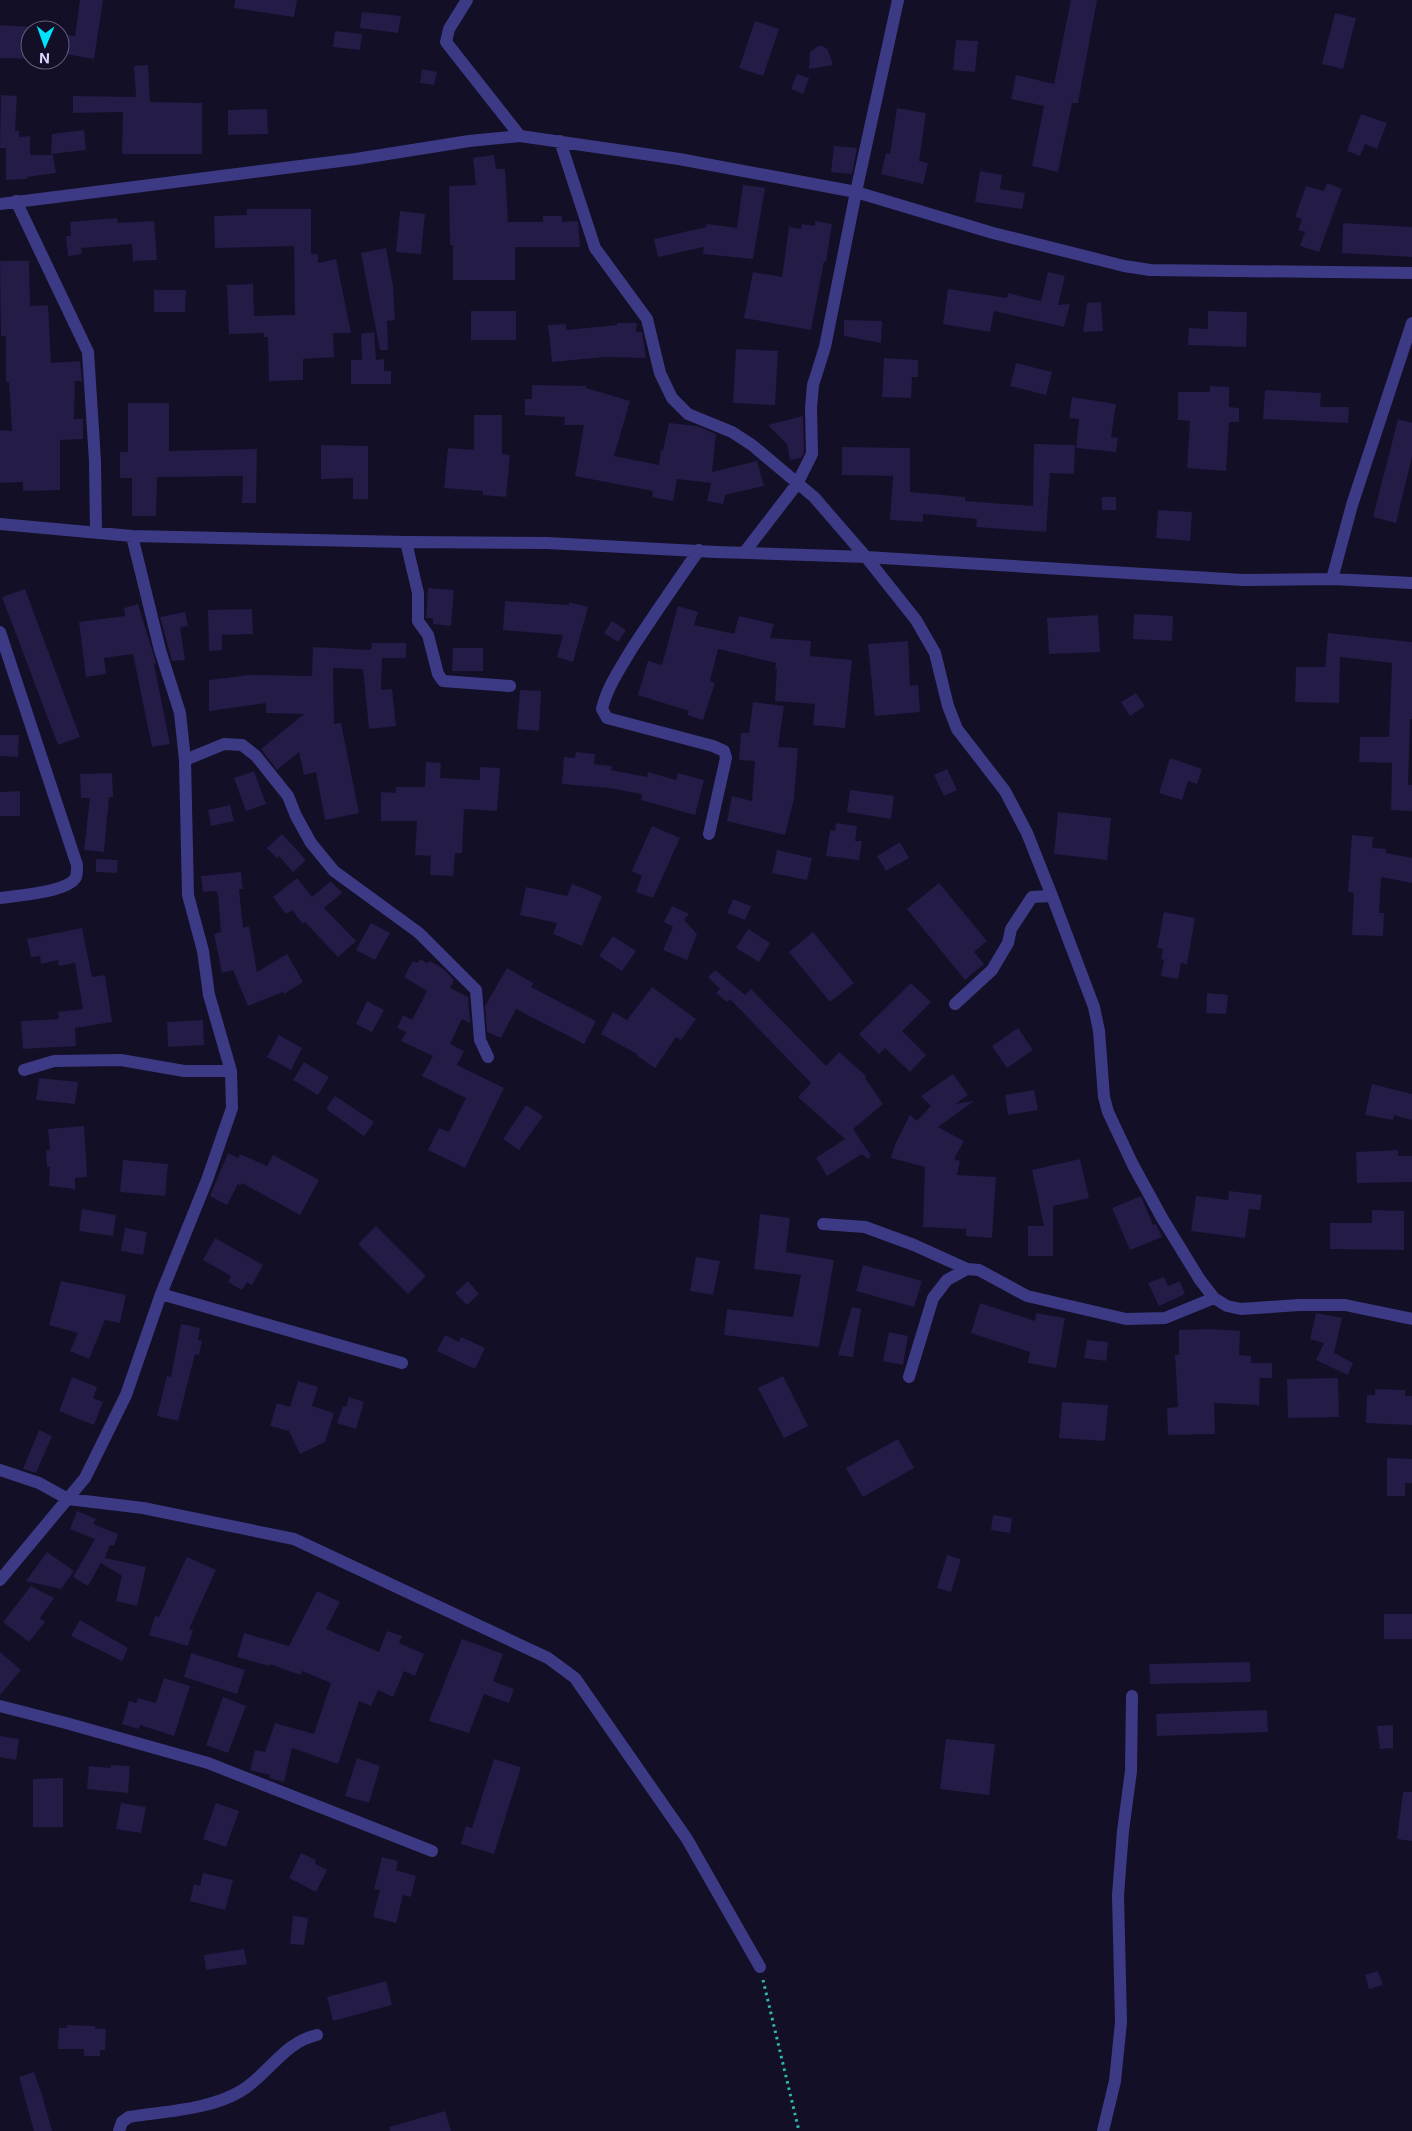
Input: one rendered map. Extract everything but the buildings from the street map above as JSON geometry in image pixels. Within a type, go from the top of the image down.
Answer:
[{"type":"street","points":[[467,0],[449,29],[446,42],[520,136]]},
{"type":"street","points":[[744,552],[797,484],[812,454],[811,408],[813,385],[825,347],[856,192],[898,0]]},
{"type":"street","points":[[0,204],[356,159],[477,140],[520,136],[678,159],[856,192],[993,233],[1124,266],[1150,270],[1412,273]]},
{"type":"street","points":[[560,141],[595,248],[647,319],[660,373],[672,398],[688,414],[732,432],[752,445],[816,499],[866,557],[916,620],[935,653],[948,706],[957,729],[1005,791],[1027,833],[1094,1007],[1099,1031],[1104,1096],[1108,1112],[1162,1218],[1200,1280],[1214,1298],[1227,1306],[1241,1309],[1298,1305],[1345,1305],[1412,1319]]},
{"type":"street","points":[[16,201],[88,352],[95,461],[96,532]]},
{"type":"street","points":[[1332,579],[1352,505],[1412,323]]},
{"type":"street","points":[[0,524],[132,536],[406,542],[494,541],[866,557],[1243,580],[1332,579],[1412,583]]},
{"type":"street","points":[[0,1580],[84,1478],[126,1394],[161,1294],[224,1134],[232,1108],[231,1071],[209,995],[203,951],[188,895],[185,760],[180,713],[160,650],[132,536]]},
{"type":"street","points":[[406,542],[418,594],[418,621],[428,635],[438,674],[443,681],[510,686]]},
{"type":"street","points":[[699,550],[654,614],[621,666],[606,694],[602,709],[607,718],[713,746],[724,751],[726,758],[709,834]]},
{"type":"street","points":[[0,898],[58,889],[76,878],[77,866],[1,637]]},
{"type":"street","points":[[185,760],[224,744],[242,745],[256,756],[288,796],[296,816],[311,843],[334,871],[419,933],[476,990],[480,1040],[488,1057]]},
{"type":"street","points":[[955,1004],[992,970],[1008,943],[1011,929],[1032,897],[1052,896]]},
{"type":"street","points":[[24,1070],[54,1061],[121,1060],[184,1071],[231,1071]]},
{"type":"street","points":[[823,1224],[865,1227],[914,1245],[967,1268],[979,1270],[1027,1296],[1126,1319],[1165,1318],[1214,1298]]},
{"type":"street","points":[[909,1376],[933,1298],[946,1280],[967,1268]]},
{"type":"street","points":[[161,1294],[402,1363]]},
{"type":"street","points":[[0,1470],[40,1483],[68,1499],[143,1508],[294,1539],[548,1658],[575,1678],[687,1839],[760,1967]]},
{"type":"street","points":[[1103,2131],[1115,2082],[1121,2022],[1118,1895],[1123,1831],[1131,1771],[1132,1696]]},
{"type":"street","points":[[0,1706],[208,1763],[432,1851]]},
{"type":"street","points":[[119,2131],[122,2122],[130,2117],[198,2106],[222,2100],[259,2078],[289,2047],[305,2037],[317,2034]]},
{"type":"path","points":[[760,1967],[799,2131]]}]
